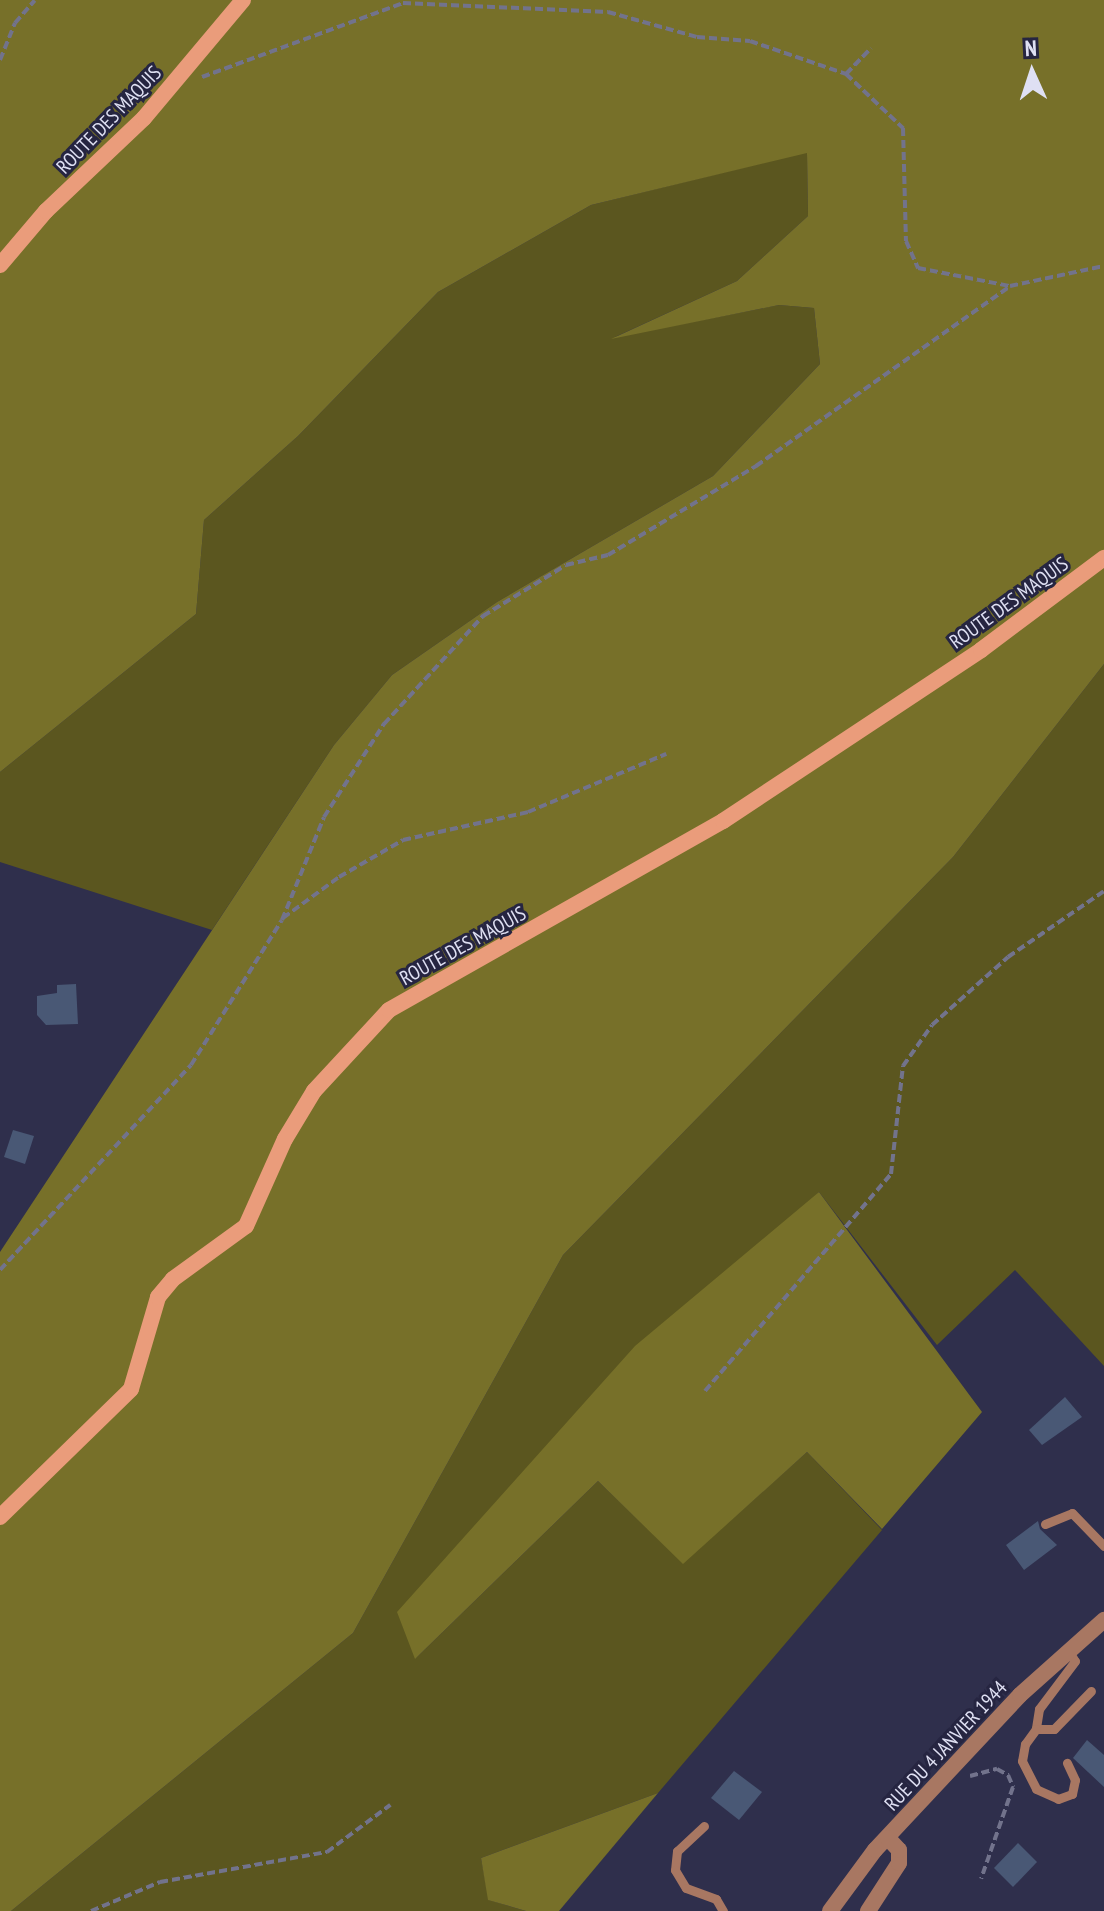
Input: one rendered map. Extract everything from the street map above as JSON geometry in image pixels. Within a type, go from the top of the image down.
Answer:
[{"type":"street","name":"ROUTE DES MAQUIS","points":[[0,265],[28,229],[166,93],[243,0]]},
{"type":"street","name":"ROUTE DES MAQUIS","points":[[0,1517],[131,1389],[158,1297],[173,1279],[246,1226],[285,1139],[314,1091],[389,1010],[723,821],[981,650],[1104,558]]},
{"type":"street","name":"RUE DU 4 JANVIER 1944","points":[[830,1911],[888,1838],[1020,1695],[1104,1620]]},
{"type":"street","points":[[868,1911],[899,1863],[899,1850],[888,1838]]},
{"type":"lane","points":[[1045,1524],[1072,1513],[1104,1546]]},
{"type":"lane","points":[[1067,1763],[1075,1780],[1072,1794],[1058,1799],[1036,1789],[1022,1761],[1025,1744],[1036,1729],[1039,1709],[1075,1661],[1068,1650]]},
{"type":"lane","points":[[1036,1729],[1054,1729],[1091,1691]]},
{"type":"lane","points":[[704,1826],[677,1851],[675,1870],[686,1888],[716,1899],[723,1911]]},
{"type":"path","points":[[0,60],[15,23],[35,0]]},
{"type":"path","points":[[166,93],[403,3],[608,12],[697,37],[750,41],[846,74],[903,128],[906,241],[918,268],[1010,286],[1104,266]]},
{"type":"path","points":[[846,74],[871,48]]},
{"type":"path","points":[[0,1270],[191,1065],[282,920],[324,817],[384,724],[483,616],[566,565],[608,555],[756,466],[1010,286]]},
{"type":"path","points":[[282,920],[339,877],[403,840],[528,812],[666,754]]},
{"type":"path","points":[[705,1391],[891,1174],[903,1066],[932,1025],[1008,957],[1104,891]]},
{"type":"path","points":[[962,1782],[980,1770],[997,1769],[1008,1775],[1013,1787],[981,1879]]},
{"type":"path","points":[[91,1911],[160,1882],[327,1852],[390,1805]]},
{"type":"shaded area","points":[[0,0],[1104,0],[1104,664],[953,857],[563,1255],[353,1633],[11,1911],[0,1911],[0,1252],[334,745],[392,675],[497,602],[713,476],[820,364],[814,308],[779,305],[611,339],[737,281],[808,216],[807,153],[591,205],[438,292],[298,436],[204,520],[196,614],[0,772]]},
{"type":"shaded area","points":[[807,152],[808,216],[737,281],[615,337],[779,305],[814,308],[820,364],[713,476],[497,602],[392,675],[334,745],[212,930],[0,862],[0,772],[196,614],[204,520],[298,436],[438,292],[591,205]]},
{"type":"shaded area","points":[[1104,664],[1104,1366],[1015,1270],[937,1345],[819,1192],[415,1659],[598,1481],[683,1563],[807,1452],[882,1530],[658,1793],[481,1858],[489,1900],[526,1911],[11,1911],[353,1633],[563,1255],[953,857]]},
{"type":"shaded area","points":[[819,1192],[982,1412],[882,1529],[807,1452],[683,1564],[598,1481],[415,1659],[397,1612],[635,1346]]},
{"type":"shaded area","points":[[658,1793],[559,1911],[526,1911],[488,1900],[481,1858]]},
{"type":"building","points":[[76,984],[78,1024],[46,1025],[37,1015],[37,996],[57,993],[57,985]]},
{"type":"building","points":[[13,1130],[34,1136],[25,1164],[4,1157]]},
{"type":"building","points":[[1065,1397],[1082,1417],[1042,1445],[1029,1430]]},
{"type":"building","points":[[1038,1521],[1040,1529],[1057,1545],[1024,1570],[1006,1545]]},
{"type":"building","points":[[1087,1740],[1104,1755],[1104,1787],[1073,1758]]},
{"type":"building","points":[[734,1771],[762,1792],[739,1820],[711,1798]]},
{"type":"building","points":[[1018,1843],[1037,1862],[1013,1887],[994,1868]]}]
